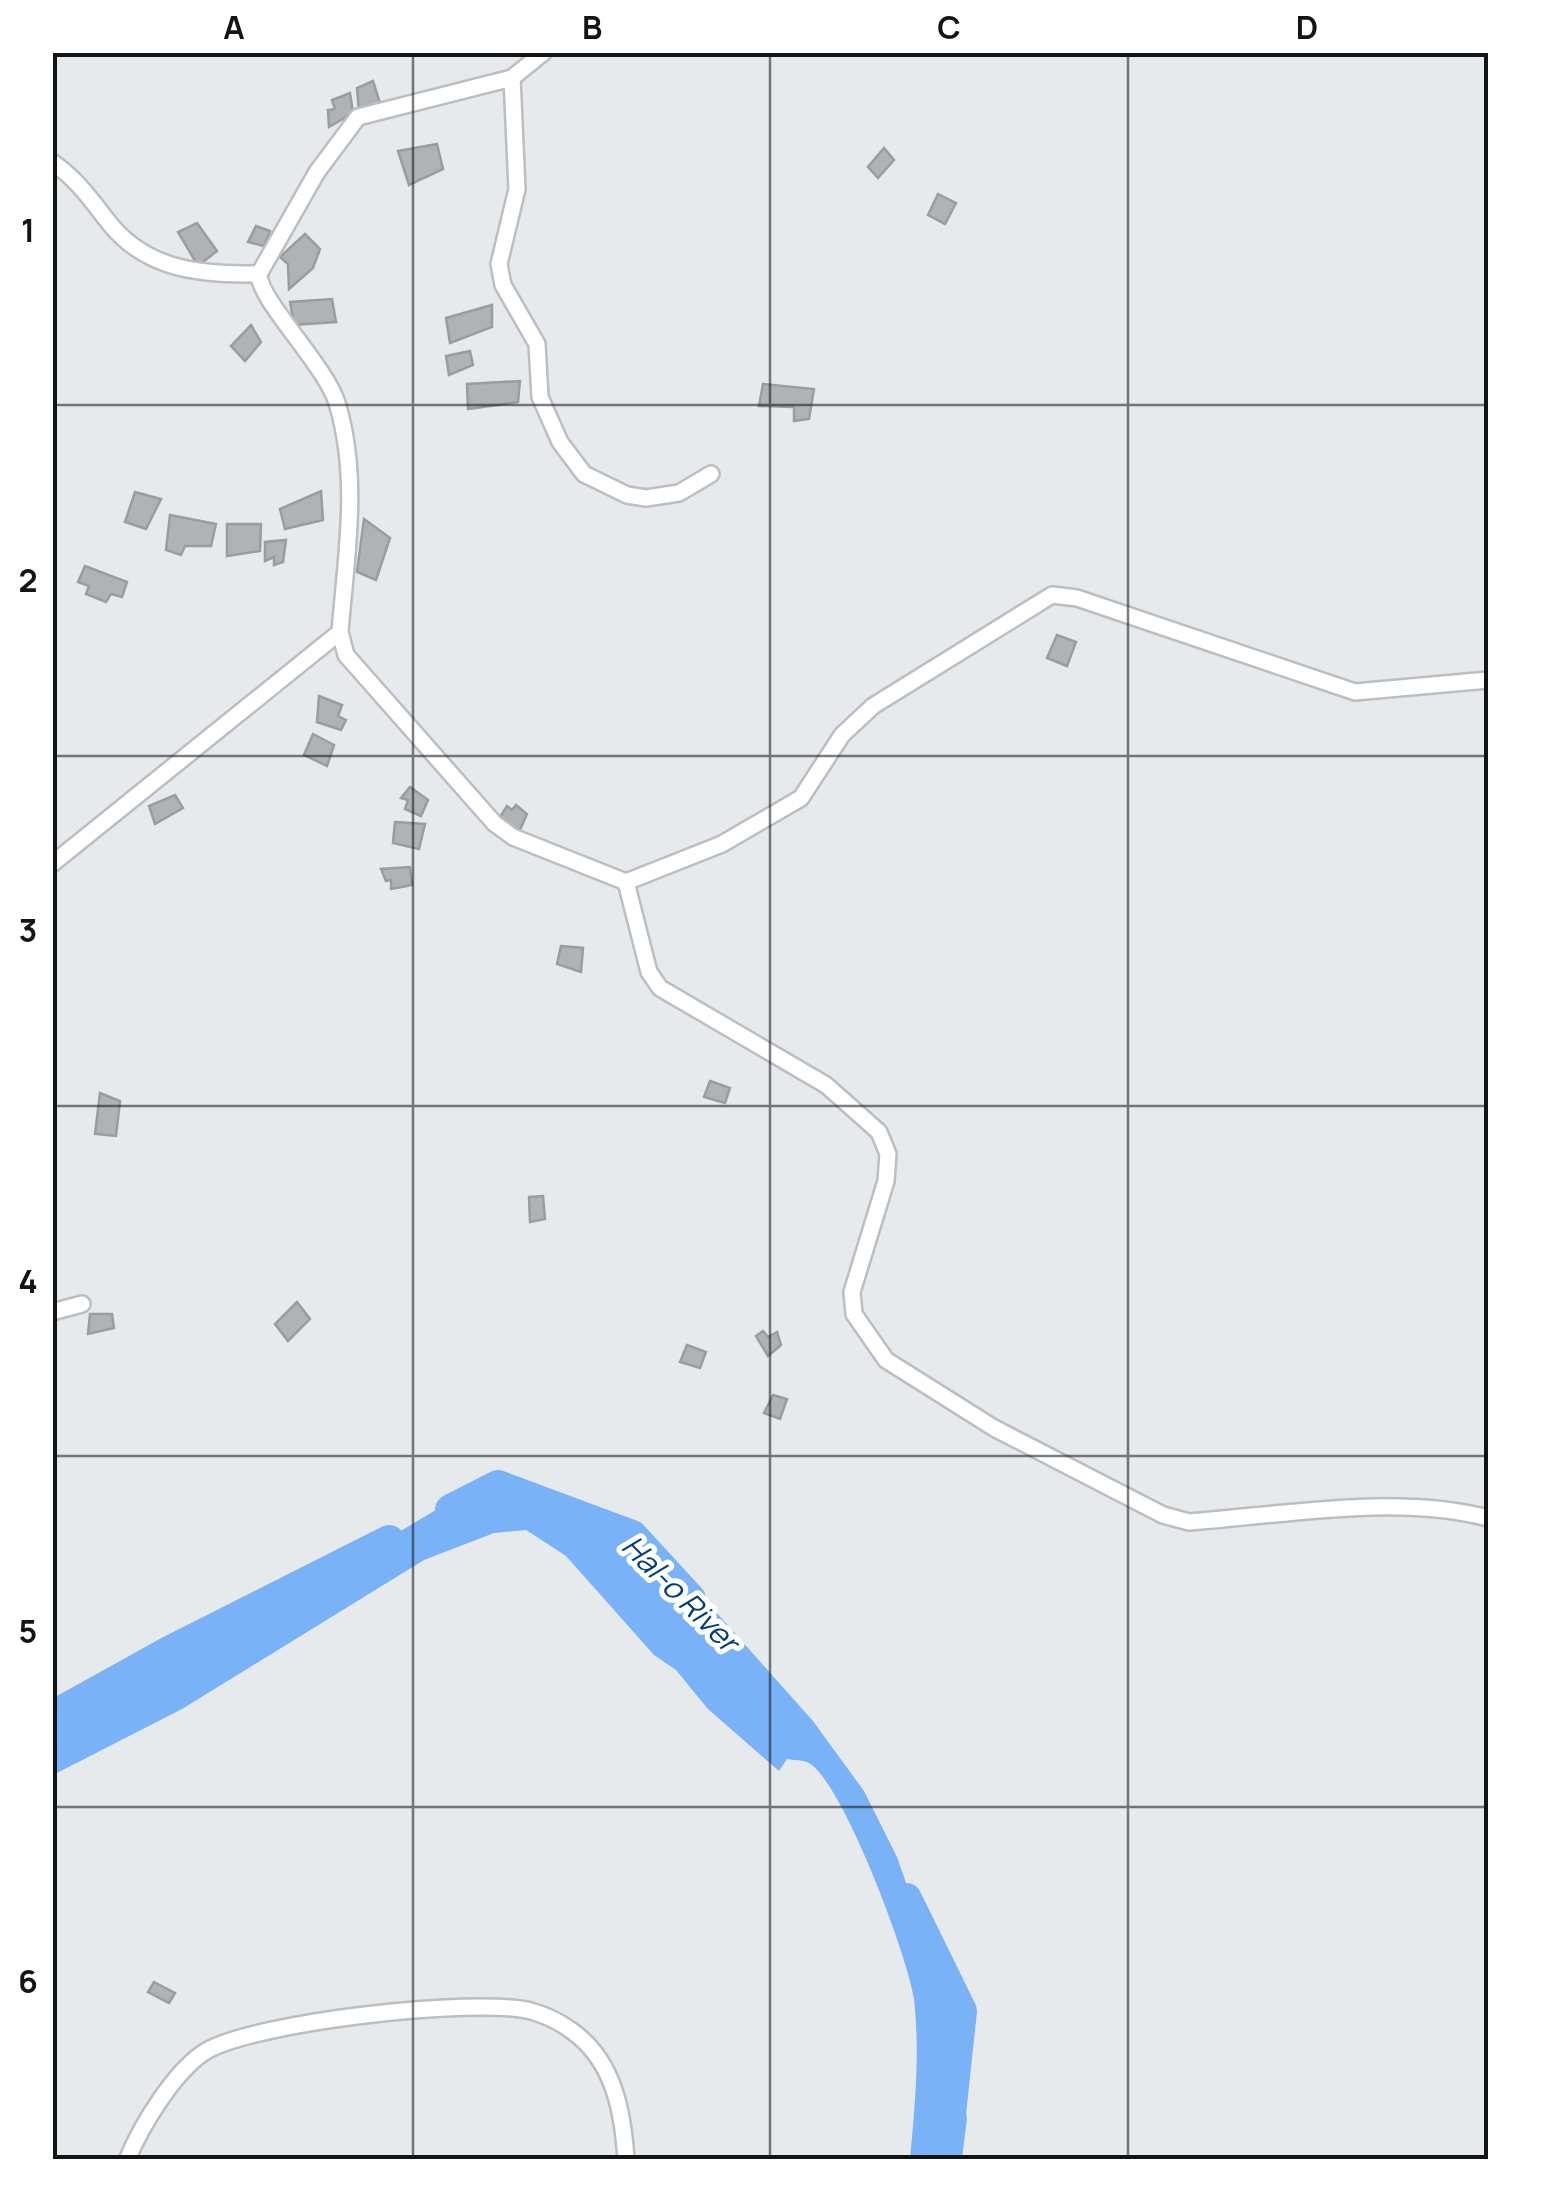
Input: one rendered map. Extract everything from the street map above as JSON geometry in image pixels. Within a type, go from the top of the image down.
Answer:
[{"type":"street","points":[[544,52],[512,78],[358,118],[332,149],[259,274],[265,294],[312,352],[336,399],[345,436],[352,485],[340,632],[346,654],[495,824],[513,836],[590,864],[626,882],[722,844],[801,798],[842,735],[874,706],[1052,594],[1077,598],[1354,692],[1488,680]]},
{"type":"street","points":[[512,78],[518,189],[499,264],[503,285],[537,344],[540,397],[560,442],[584,474],[628,495],[646,498],[679,494],[711,474]]},
{"type":"street","points":[[52,162],[84,186],[111,225],[132,245],[194,274],[259,274]]},
{"type":"street","points":[[52,864],[340,632]]},
{"type":"street","points":[[626,882],[649,972],[660,988],[826,1085],[879,1132],[888,1154],[886,1181],[852,1292],[854,1314],[886,1360],[1051,1460],[1136,1504],[1176,1519],[1189,1522],[1417,1510],[1457,1511],[1488,1518]]},
{"type":"street","points":[[52,1312],[82,1304]]},
{"type":"street","points":[[127,2160],[158,2102],[204,2052],[244,2035],[400,2010],[527,2010],[574,2032],[596,2056],[620,2103],[626,2160]]},
{"type":"water","points":[[515,1486],[545,1492],[699,1593],[813,1721],[864,1791],[897,1857],[948,2003],[967,2118],[962,2159],[910,2159],[917,2039],[914,1999],[872,1873],[856,1835],[823,1777],[809,1763],[798,1760],[787,1759],[779,1771],[708,1709],[676,1670],[654,1655],[566,1556],[526,1530],[494,1533],[424,1560],[182,1709],[53,1775],[53,1727],[179,1663],[461,1495]]},
{"type":"building","points":[[373,81],[380,103],[359,112],[357,88]]},
{"type":"building","points":[[350,93],[353,113],[329,127],[328,110],[335,109],[332,100]]},
{"type":"building","points":[[437,144],[443,169],[409,185],[398,151]]},
{"type":"building","points":[[884,148],[894,160],[878,178],[868,167]]},
{"type":"building","points":[[938,194],[956,203],[945,224],[928,215]]},
{"type":"building","points":[[197,223],[217,251],[198,266],[178,232]]},
{"type":"building","points":[[256,226],[270,231],[264,246],[248,242]]},
{"type":"building","points":[[305,234],[320,249],[313,268],[289,289],[288,264],[280,257]]},
{"type":"building","points":[[332,299],[336,322],[294,325],[290,302]]},
{"type":"building","points":[[492,305],[492,327],[450,343],[446,318]]},
{"type":"building","points":[[251,325],[261,342],[245,361],[231,346]]},
{"type":"building","points":[[470,351],[473,365],[449,375],[446,356]]},
{"type":"building","points":[[520,381],[518,402],[468,409],[467,384]]},
{"type":"building","points":[[763,384],[814,389],[809,419],[794,421],[794,407],[759,406]]},
{"type":"building","points":[[321,491],[323,520],[285,529],[280,509]]},
{"type":"building","points":[[135,492],[161,499],[146,529],[125,522]]},
{"type":"building","points":[[170,515],[216,524],[211,546],[185,546],[181,555],[166,550]]},
{"type":"building","points":[[364,519],[390,538],[376,580],[357,572]]},
{"type":"building","points":[[227,524],[261,524],[260,551],[227,556]]},
{"type":"building","points":[[286,540],[283,562],[274,565],[274,557],[265,561],[265,542]]},
{"type":"building","points":[[85,566],[127,582],[122,597],[111,594],[106,602],[86,594],[89,586],[78,582]]},
{"type":"building","points":[[1057,635],[1076,642],[1067,666],[1047,658]]},
{"type":"building","points":[[319,696],[342,705],[338,716],[346,720],[341,730],[317,722]]},
{"type":"building","points":[[313,734],[334,745],[327,766],[304,755]]},
{"type":"building","points":[[410,787],[428,800],[421,816],[405,809],[408,800],[401,798]]},
{"type":"building","points":[[175,795],[183,808],[155,824],[149,806]]},
{"type":"building","points":[[516,805],[527,814],[519,832],[500,817],[507,806],[512,810]]},
{"type":"building","points":[[395,822],[425,824],[419,849],[393,843]]},
{"type":"building","points":[[410,867],[412,885],[391,889],[391,880],[386,881],[381,869]]},
{"type":"building","points":[[561,946],[583,948],[581,972],[557,964]]},
{"type":"building","points":[[710,1081],[730,1088],[725,1103],[704,1097]]},
{"type":"building","points":[[100,1093],[120,1101],[116,1136],[95,1134]]},
{"type":"building","points":[[543,1196],[545,1219],[530,1222],[529,1197]]},
{"type":"building","points":[[297,1302],[310,1319],[288,1341],[275,1324]]},
{"type":"building","points":[[90,1314],[112,1314],[114,1328],[88,1334]]},
{"type":"building","points":[[763,1331],[768,1337],[777,1332],[781,1345],[768,1356],[756,1336]]},
{"type":"building","points":[[687,1345],[706,1352],[700,1368],[680,1362]]},
{"type":"building","points":[[773,1395],[787,1399],[780,1419],[764,1413]]},
{"type":"building","points":[[154,1982],[175,1993],[169,2003],[148,1992]]},
{"type":"waterway","name":"Hal-o River","points":[[451,1510],[498,1486],[632,1536],[690,1599]]},
{"type":"waterway","name":"Hal-o River","points":[[52,1717],[171,1651],[389,1541]]},
{"type":"waterway","name":"Hal-o River","points":[[906,1899],[961,2011],[945,2160]]}]
